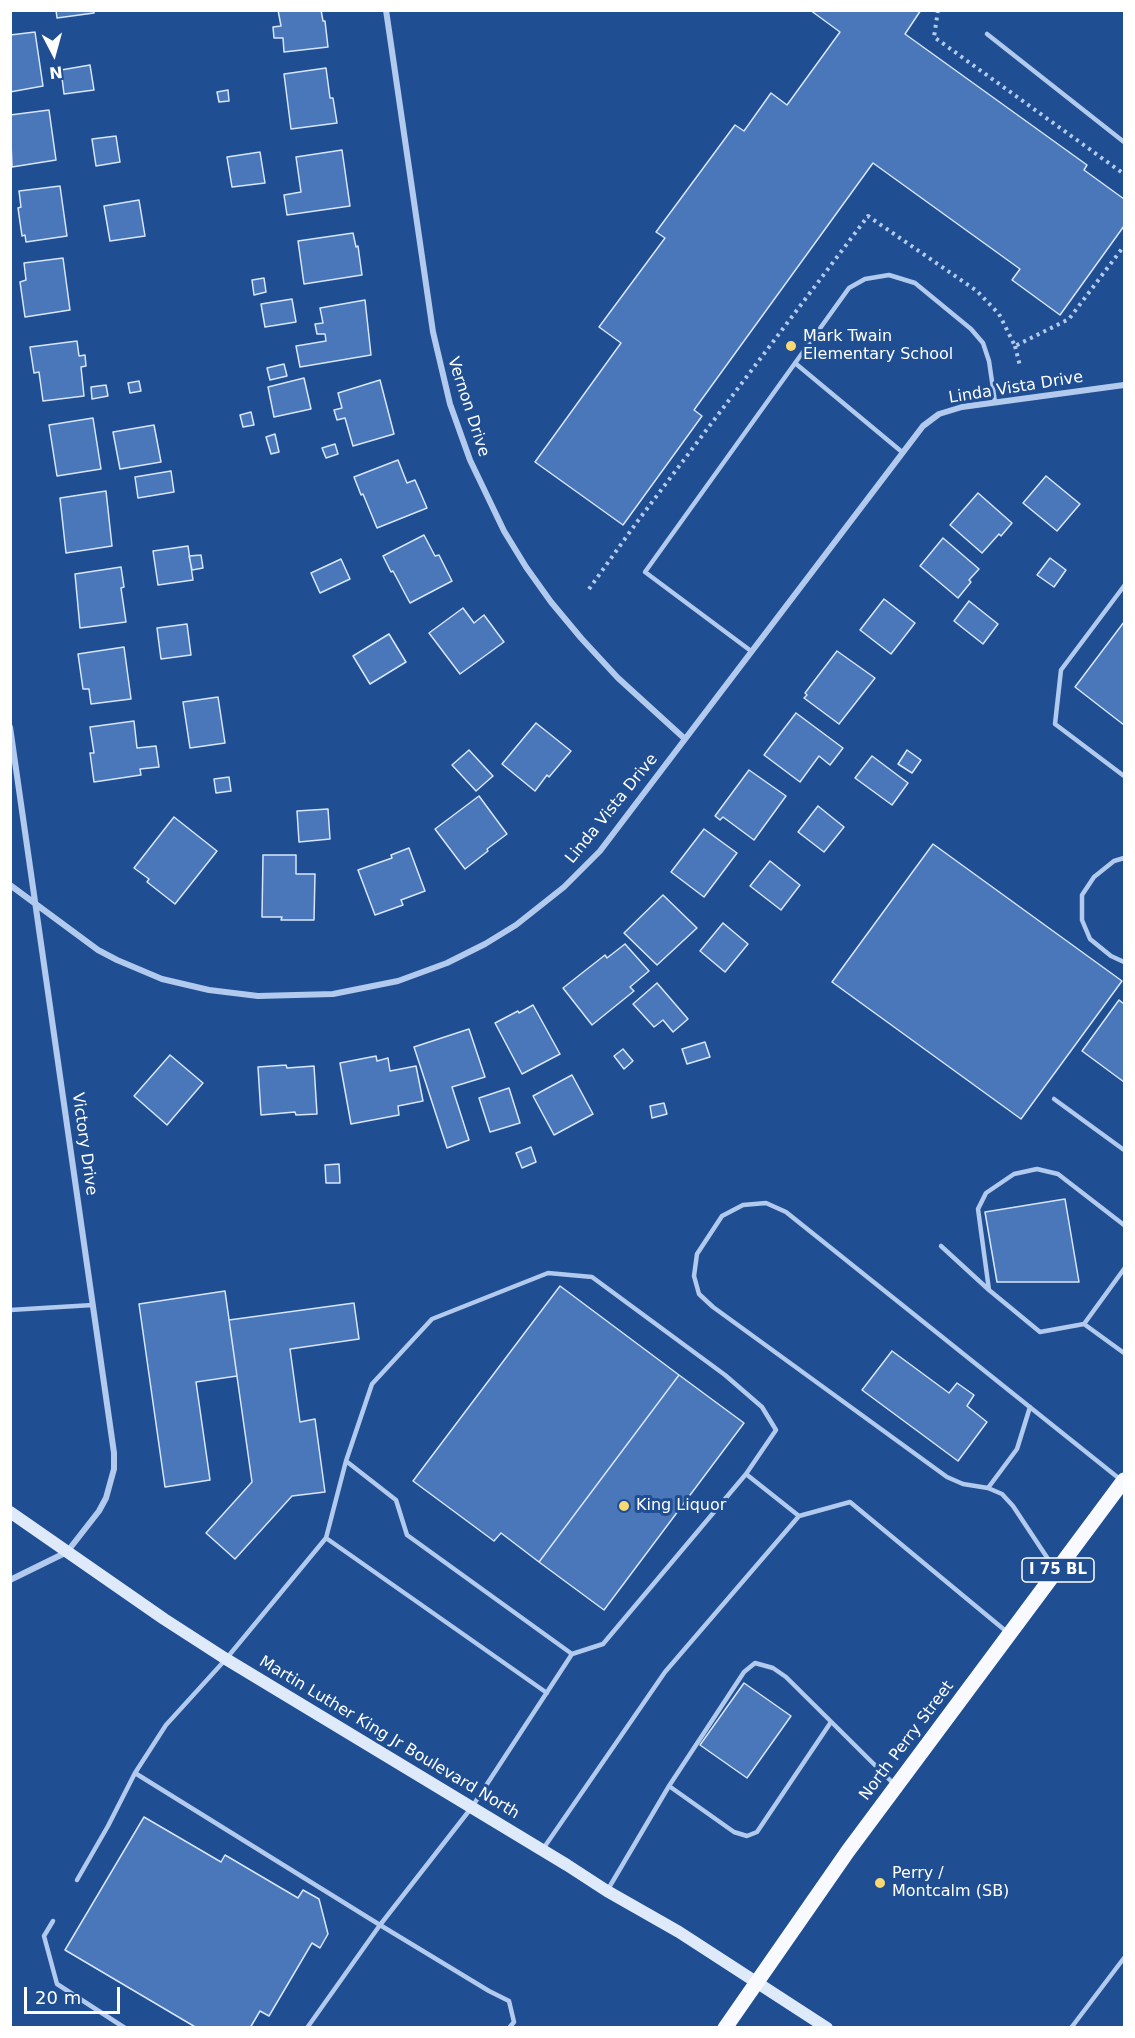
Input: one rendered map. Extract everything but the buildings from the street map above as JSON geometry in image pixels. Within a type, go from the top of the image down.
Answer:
[{"type":"main road","name":"North Perry Street","points":[[725,2028],[848,1851],[1124,1481]]},
{"type":"main road","name":"Martin Luther King Jr Boulevard North","points":[[10,1512],[226,1659],[607,1891],[679,1932],[827,2028]]},
{"type":"street","name":"Vernon Drive","points":[[386,10],[433,332],[450,404],[470,459],[504,531],[551,602],[580,638],[618,678],[685,739]]},
{"type":"street","name":"Linda Vista Drive","points":[[10,885],[98,950],[136,969],[187,985],[236,994],[288,997],[333,994],[381,985],[431,970],[501,935],[564,887],[600,851],[918,431],[939,414],[962,407],[1125,385]]},
{"type":"street","name":"Victory Drive","points":[[10,727],[114,1453],[114,1469],[106,1498],[99,1511],[67,1552]]},
{"type":"street","points":[[10,1580],[67,1552]]},
{"type":"lane","points":[[987,34],[1125,142]]},
{"type":"lane","points":[[751,651],[645,572],[849,288],[865,279],[889,275],[915,284],[971,329],[983,343],[989,361],[995,402]]},
{"type":"lane","points":[[795,363],[902,452]]},
{"type":"lane","points":[[1125,586],[1061,670],[1055,724],[1125,776]]},
{"type":"lane","points":[[1125,858],[1114,861],[1094,877],[1082,895],[1082,920],[1090,939],[1111,956],[1125,962]]},
{"type":"lane","points":[[1054,1099],[1125,1150]]},
{"type":"lane","points":[[989,1290],[978,1209],[986,1193],[1014,1174],[1037,1169],[1058,1174],[1125,1225]]},
{"type":"lane","points":[[1056,1571],[1013,1506],[1002,1494],[988,1488],[963,1484],[947,1477],[713,1307],[699,1294],[694,1276],[697,1254],[722,1216],[743,1205],[766,1203],[786,1212],[1124,1481]]},
{"type":"lane","points":[[941,1246],[1040,1332],[1084,1323],[1125,1269]]},
{"type":"lane","points":[[77,1880],[135,1773],[166,1725],[226,1659],[326,1538],[346,1461],[372,1384],[432,1319],[548,1273],[592,1277],[725,1375],[762,1407],[776,1430],[746,1474],[603,1644],[573,1654],[472,1807],[380,1925],[307,2028]]},
{"type":"lane","points":[[10,1310],[93,1305]]},
{"type":"lane","points":[[1084,1323],[1125,1353]]},
{"type":"lane","points":[[988,1488],[1017,1449],[1030,1407]]},
{"type":"lane","points":[[346,1461],[396,1500],[407,1535],[573,1654]]},
{"type":"lane","points":[[746,1474],[799,1516]]},
{"type":"lane","points":[[543,1850],[665,1672],[799,1516],[850,1502],[1009,1634]]},
{"type":"lane","points":[[326,1538],[547,1693]]},
{"type":"lane","points":[[607,1891],[669,1786],[744,1672],[756,1663],[773,1668],[786,1677],[896,1786]]},
{"type":"lane","points":[[669,1786],[734,1832],[747,1836],[757,1832],[831,1722]]},
{"type":"lane","points":[[135,1773],[380,1925],[509,2001],[514,2022],[509,2028]]},
{"type":"lane","points":[[53,1922],[44,1936],[57,1984],[125,2028]]},
{"type":"lane","points":[[1071,2028],[1125,1958]]},
{"type":"path","points":[[938,10],[934,38],[1125,174]]},
{"type":"path","points":[[589,589],[868,216],[978,291],[999,314],[1015,346],[1020,366]]},
{"type":"path","points":[[1015,346],[1070,319],[1125,246]]},
{"type":"place","name":"Mark Twain Elementary School","points":[[791,346]]},
{"type":"place","name":"King Liquor","points":[[624,1506]]},
{"type":"place","name":"Perry / Montcalm (SB)","points":[[880,1883]]}]
